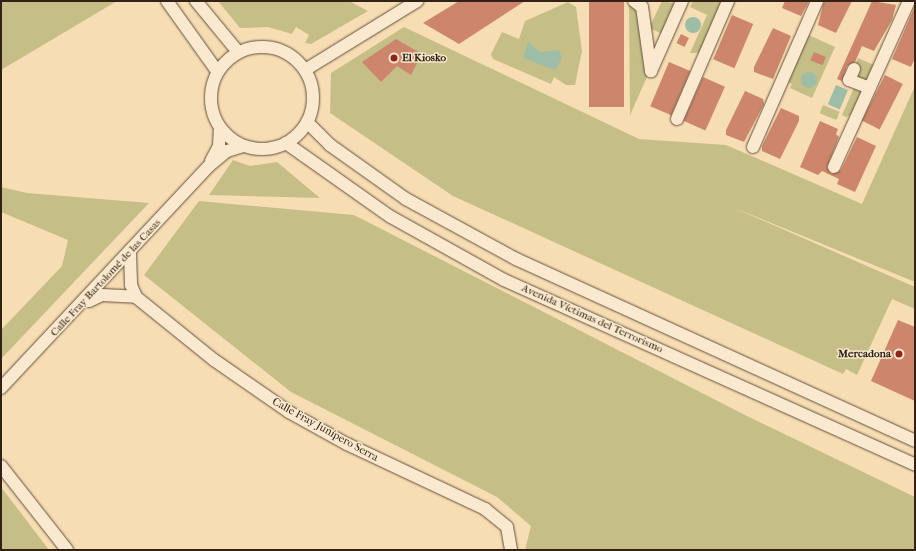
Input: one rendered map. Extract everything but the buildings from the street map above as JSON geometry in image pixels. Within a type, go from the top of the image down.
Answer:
[{"type":"street","points":[[167,1],[217,71]]},
{"type":"street","points":[[196,1],[238,52]]},
{"type":"street","points":[[305,70],[417,1]]},
{"type":"street","points":[[643,3],[651,71],[682,1]]},
{"type":"street","points":[[676,119],[728,1]]},
{"type":"street","points":[[753,147],[817,1]]},
{"type":"street","points":[[834,167],[909,1]]},
{"type":"street","points":[[268,46],[296,59],[305,70],[313,96],[307,122],[286,143],[272,148],[243,146],[220,128],[210,100],[217,71],[238,52],[268,46]]},
{"type":"street","points":[[854,69],[849,80],[870,88]]},
{"type":"street","name":"Avenida Víctimas del Terrorismo","points":[[307,122],[330,145],[406,199],[516,259],[915,441]]},
{"type":"street","name":"Calle Fray Bartolomé de las Casas","points":[[209,166],[219,146],[220,128]]},
{"type":"street","name":"Avenida Víctimas del Terrorismo","points":[[286,143],[391,217],[504,280],[915,465]]},
{"type":"street","name":"Calle Fray Bartolomé de las Casas","points":[[1,388],[130,254],[209,166],[227,151],[243,146]]},
{"type":"street","points":[[84,303],[102,295],[136,297],[131,285],[130,254]]},
{"type":"street","name":"Calle Fray Junípero Serra","points":[[136,297],[214,360],[289,412],[497,517],[507,528],[512,550]]},
{"type":"street","points":[[1,466],[67,550]]},
{"type":"shaded area","points":[[1,1],[117,1],[1,70]]},
{"type":"shaded area","points":[[218,1],[349,1],[368,11],[311,44],[305,43],[309,35],[296,27],[292,34],[268,27],[240,28]]},
{"type":"shaded area","points":[[629,1],[638,7],[647,77],[630,115]]},
{"type":"shaded area","points":[[662,1],[679,4],[665,35],[649,28]]},
{"type":"shaded area","points":[[693,1],[724,1],[700,52],[690,53],[707,15],[690,7]]},
{"type":"shaded area","points":[[568,2],[576,7],[582,51],[575,85],[566,85],[554,77],[551,84],[493,59],[491,54],[502,32],[519,39],[525,21]]},
{"type":"shaded area","points":[[693,17],[699,19],[701,25],[699,31],[693,33],[687,31],[685,25],[687,19]]},
{"type":"shaded area","points":[[404,27],[639,139],[726,145],[862,204],[915,86],[915,282],[732,207],[915,287],[915,309],[892,299],[857,375],[846,369],[843,374],[453,196],[330,113],[331,73]]},
{"type":"shaded area","points":[[809,35],[835,47],[812,98],[790,88],[792,84],[787,82]]},
{"type":"shaded area","points":[[528,42],[540,52],[559,50],[562,58],[555,70],[523,58]]},
{"type":"shaded area","points":[[858,58],[874,65],[851,115],[846,117],[842,115],[857,81],[854,67]]},
{"type":"shaded area","points":[[809,72],[815,74],[817,80],[815,86],[809,88],[803,86],[801,80],[803,74]]},
{"type":"shaded area","points":[[836,85],[848,90],[840,109],[828,104]]},
{"type":"shaded area","points":[[823,105],[840,112],[836,120],[820,113]]},
{"type":"shaded area","points":[[233,160],[250,166],[277,162],[320,198],[209,195]]},
{"type":"shaded area","points":[[1,187],[27,193],[149,203],[1,359],[1,330],[62,266],[68,240],[1,212]]},
{"type":"shaded area","points":[[199,201],[354,215],[745,415],[915,497],[915,550],[525,550],[531,526],[497,497],[291,392],[144,275]]},
{"type":"shaded area","points":[[1,487],[49,550],[1,550]]},
{"type":"place","name":"El Kiosko","points":[[394,58]]},
{"type":"place","name":"Mercadona","points":[[899,354]]}]
